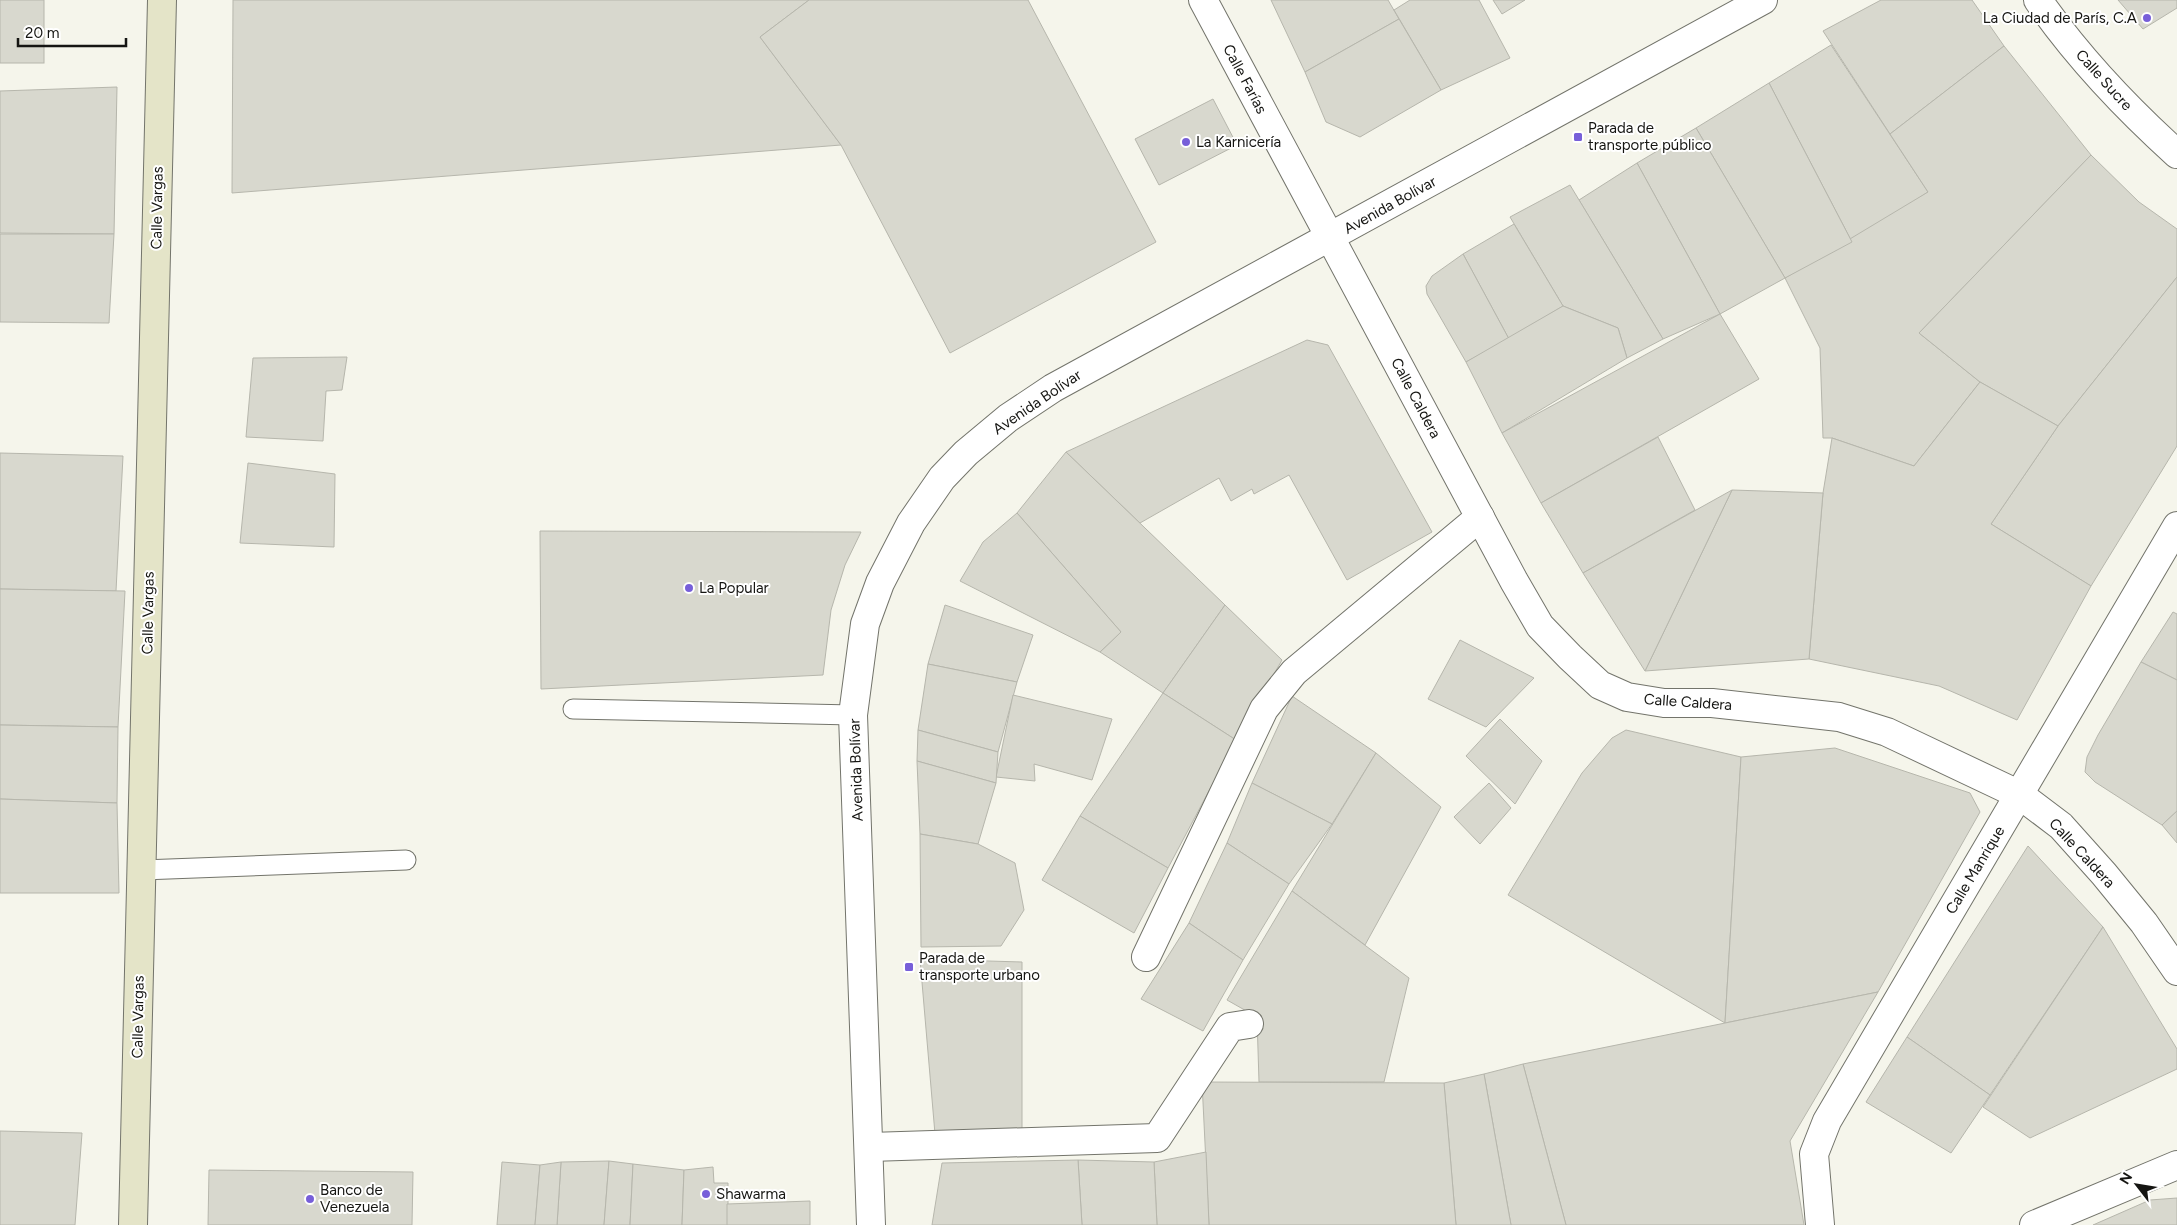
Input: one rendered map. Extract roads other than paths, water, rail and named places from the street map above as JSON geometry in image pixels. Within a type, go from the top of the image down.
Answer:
[{"type":"street","name":"Calle Vargas","points":[[133,1225],[162,0]]},
{"type":"street","name":"Calle Farías","points":[[1203,0],[1331,237]]},
{"type":"street","name":"Avenida Bolívar","points":[[871,1225],[870,1147],[853,715],[865,624],[880,583],[911,523],[942,478],[966,454],[1008,418],[1053,388],[1763,0]]},
{"type":"street","name":"Calle Sucre","points":[[2038,0],[2097,74],[2177,154]]},
{"type":"street","name":"Calle Caldera","points":[[1331,237],[1540,626],[1600,685],[1627,697],[1664,703],[1712,703],[1839,717],[1887,732],[2020,795],[2061,826],[2092,860],[2144,922],[2177,971]]},
{"type":"street","points":[[1146,957],[1264,710],[1294,672],[1480,517]]},
{"type":"street","name":"Calle Manrique","points":[[1820,1225],[1814,1154],[1827,1121],[2177,526]]},
{"type":"street","points":[[870,1147],[1157,1138],[1230,1027],[1249,1024]]},
{"type":"street","points":[[2034,1225],[2177,1165]]},
{"type":"lane","points":[[573,709],[853,715]]},
{"type":"lane","points":[[142,870],[406,860]]},
{"type":"place","name":"La Ciudad de París, C.A","points":[[2147,18]]},
{"type":"place","name":"Parada de transporte público","points":[[1578,137]]},
{"type":"place","name":"La Karnicería","points":[[1186,142]]},
{"type":"place","name":"La Popular","points":[[689,588]]},
{"type":"place","name":"Parada de transporte urbano","points":[[909,967]]},
{"type":"place","name":"Shawarma","points":[[706,1194]]},
{"type":"place","name":"Banco de Venezuela","points":[[310,1199]]}]
